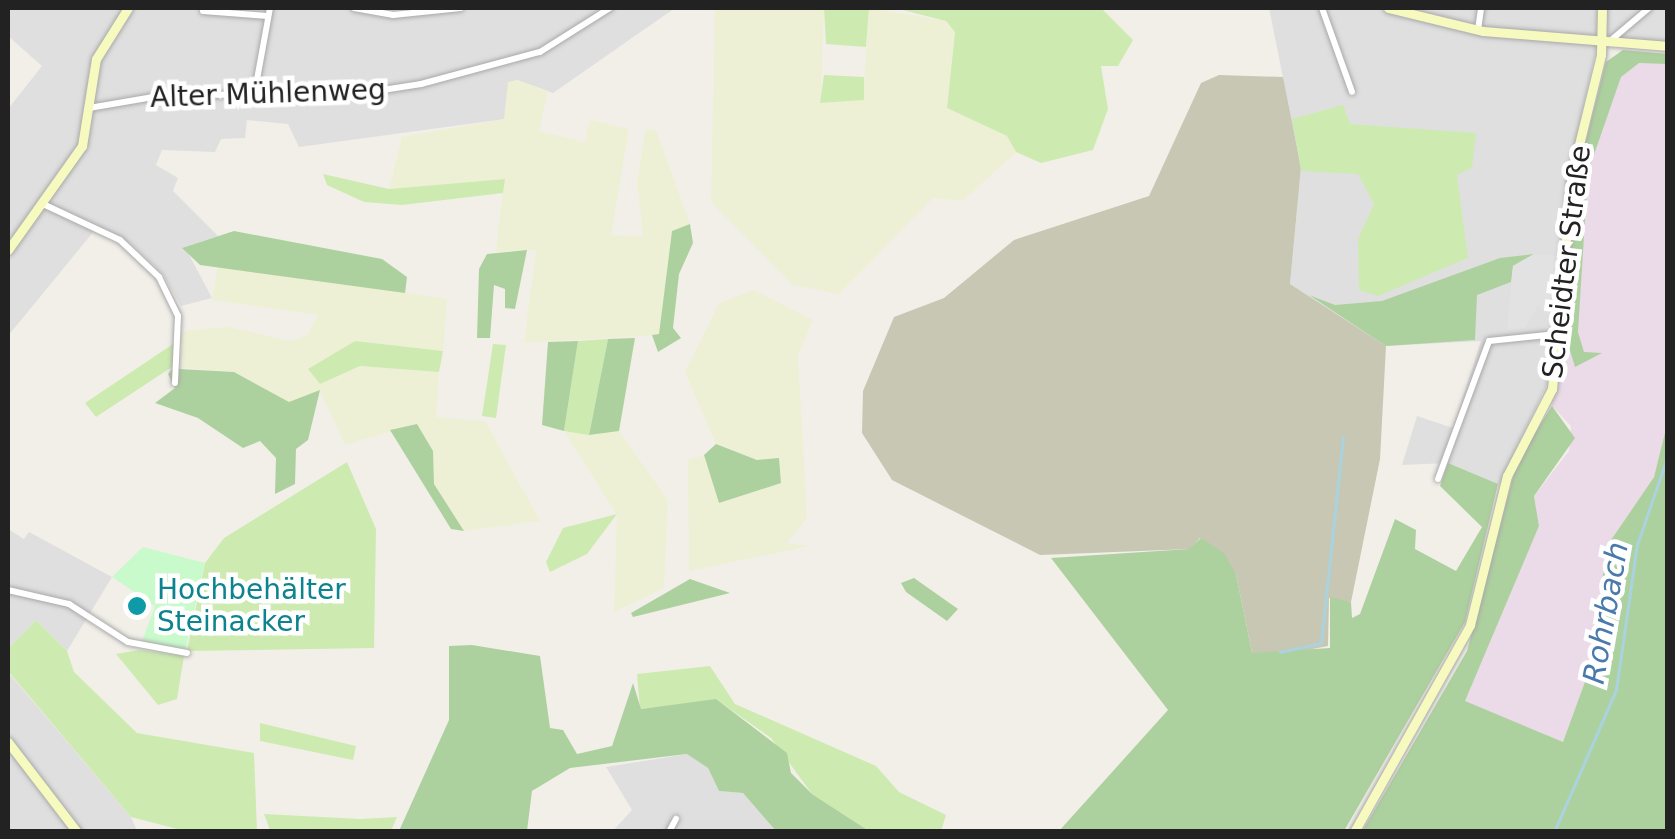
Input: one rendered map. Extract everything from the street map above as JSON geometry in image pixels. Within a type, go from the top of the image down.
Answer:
[{"type":"main road","points":[[8,250],[82,146],[96,59],[128,8]]},
{"type":"main road","points":[[1393,8],[1478,30],[1668,46]]},
{"type":"main road","name":"Scheidter Straße","points":[[1354,832],[1439,683],[1481,592],[1507,476],[1552,389],[1572,173],[1606,42],[1602,8]]},
{"type":"main road","points":[[8,742],[77,832]]},
{"type":"street","points":[[354,8],[393,15],[461,8]]},
{"type":"street","name":"Alter Mühlenweg","points":[[89,108],[165,95],[372,93],[496,66],[553,46],[610,8]]},
{"type":"street","points":[[1478,30],[1481,8]]},
{"type":"street","points":[[1606,42],[1650,8]]},
{"type":"street","points":[[1324,10],[1352,92]]},
{"type":"street","points":[[203,11],[269,12],[254,96]]},
{"type":"street","points":[[43,204],[120,240],[159,277],[178,316],[176,383]]},
{"type":"street","points":[[1438,478],[1489,341],[1516,332],[1558,334]]},
{"type":"street","points":[[8,590],[68,604],[128,642],[187,653]]},
{"type":"street","points":[[669,832],[676,818]]},
{"type":"shaded area","points":[[8,8],[675,8],[553,93],[517,80],[505,119],[299,147],[288,124],[247,120],[245,138],[221,139],[215,152],[162,150],[156,165],[178,178],[173,191],[218,236],[185,247],[212,298],[181,306],[163,274],[130,243],[94,231],[8,336],[8,109],[42,66],[8,36]]},
{"type":"shaded area","points":[[715,8],[824,8],[821,102],[863,100],[869,8],[946,21],[955,32],[947,108],[1007,136],[1016,152],[963,201],[933,198],[839,294],[793,285],[711,202]]},
{"type":"shaded area","points":[[1269,8],[1667,8],[1667,44],[1598,42],[1569,169],[1547,384],[1499,485],[1448,463],[1402,465],[1417,416],[1453,428],[1481,341],[1386,346],[1290,284],[1301,167]]},
{"type":"shaded area","points":[[1623,50],[1667,54],[1668,429],[1654,477],[1611,540],[1602,580],[1605,627],[1563,743],[1464,701],[1539,526],[1534,496],[1569,451],[1571,426],[1552,406],[1578,172],[1606,62]]},
{"type":"shaded area","points":[[1219,75],[1283,77],[1301,167],[1290,284],[1386,346],[1380,459],[1351,602],[1329,598],[1328,646],[1281,655],[1252,653],[1236,574],[1200,538],[1190,549],[1040,555],[892,480],[862,433],[863,391],[894,317],[944,298],[1014,240],[1149,196],[1201,83]]},
{"type":"shaded area","points":[[517,80],[548,91],[539,131],[585,142],[590,120],[629,129],[611,235],[643,236],[637,182],[646,129],[656,130],[690,224],[672,231],[659,335],[524,343],[536,250],[496,252],[504,179],[389,189],[402,137],[504,119],[508,82]]},
{"type":"shaded area","points":[[1534,254],[1559,256],[1555,308],[1549,314],[1538,306],[1525,328],[1507,330],[1513,266]]},
{"type":"shaded area","points":[[218,264],[447,299],[443,351],[355,341],[308,370],[320,384],[360,366],[439,372],[436,417],[485,421],[540,521],[464,531],[434,484],[417,424],[345,445],[320,391],[289,402],[234,372],[183,368],[181,334],[189,330],[229,327],[291,341],[307,335],[318,315],[212,300]]},
{"type":"shaded area","points":[[754,290],[813,320],[798,356],[807,518],[787,543],[810,546],[689,571],[688,460],[704,455],[719,503],[781,483],[757,460],[716,444],[685,372],[719,303]]},
{"type":"shaded area","points":[[564,431],[619,431],[668,500],[664,588],[614,612],[617,515]]},
{"type":"shaded area","points":[[8,529],[24,539],[29,532],[112,577],[67,651],[36,620],[8,649]]},
{"type":"shaded area","points":[[8,672],[131,817],[137,831],[8,831]]},
{"type":"shaded area","points":[[688,754],[708,768],[719,791],[743,793],[776,831],[613,831],[632,810],[606,767]]},
{"type":"green space","points":[[824,8],[869,8],[866,47],[826,44]]},
{"type":"green space","points":[[895,8],[1101,8],[1133,40],[1118,66],[1101,66],[1108,109],[1093,150],[1041,163],[1016,152],[1007,136],[947,108],[955,32],[946,21]]},
{"type":"green space","points":[[1623,50],[1667,54],[1667,64],[1639,63],[1621,77],[1588,172],[1578,332],[1584,352],[1602,353],[1575,367],[1564,331],[1578,172],[1606,62]]},
{"type":"green space","points":[[824,75],[864,77],[864,100],[820,103]]},
{"type":"green space","points":[[1343,105],[1350,124],[1476,133],[1472,168],[1457,175],[1468,258],[1378,296],[1359,290],[1358,239],[1374,204],[1358,174],[1301,171],[1292,119]]},
{"type":"green space","points":[[323,174],[389,189],[505,179],[503,193],[402,205],[364,202],[327,185]]},
{"type":"green space","points":[[690,224],[693,243],[679,274],[673,328],[681,338],[658,352],[652,335],[659,334],[672,231]]},
{"type":"green space","points":[[234,231],[382,259],[407,277],[405,293],[200,265],[182,248]]},
{"type":"green space","points":[[527,250],[515,309],[505,308],[505,289],[494,285],[490,338],[477,338],[479,269],[487,254]]},
{"type":"green space","points":[[1534,254],[1513,266],[1511,282],[1477,295],[1475,340],[1386,346],[1309,295],[1335,305],[1382,301],[1500,258]]},
{"type":"green space","points":[[635,338],[619,431],[589,435],[608,339]]},
{"type":"green space","points":[[608,339],[589,435],[564,431],[578,341]]},
{"type":"green space","points":[[355,341],[443,351],[439,372],[360,366],[320,384],[308,369]]},
{"type":"green space","points":[[578,341],[564,431],[542,425],[548,342]]},
{"type":"green space","points":[[176,342],[178,363],[96,417],[85,403]]},
{"type":"green space","points":[[493,344],[506,345],[496,418],[482,416]]},
{"type":"green space","points":[[178,363],[179,369],[234,372],[289,402],[320,390],[308,440],[296,449],[295,484],[275,494],[276,458],[260,441],[243,448],[198,418],[155,403],[175,388],[168,374]]},
{"type":"green space","points":[[1552,406],[1575,438],[1534,496],[1539,526],[1465,701],[1563,742],[1605,627],[1602,579],[1611,540],[1654,477],[1667,425],[1667,831],[1362,832],[1467,651],[1517,462]]},
{"type":"green space","points":[[417,424],[433,451],[434,484],[464,531],[451,529],[390,430]]},
{"type":"green space","points":[[716,444],[757,460],[779,458],[781,483],[719,503],[704,455]]},
{"type":"green space","points":[[347,462],[376,529],[374,648],[187,651],[205,563],[224,538]]},
{"type":"green space","points":[[1448,463],[1498,484],[1465,622],[1344,831],[1059,831],[1168,710],[1051,558],[1189,549],[1201,538],[1224,553],[1236,574],[1252,653],[1330,648],[1330,597],[1351,602],[1352,618],[1360,614],[1395,519],[1416,530],[1415,549],[1456,571],[1482,527],[1440,486]]},
{"type":"green space","points":[[617,514],[587,554],[550,572],[546,562],[563,528]]},
{"type":"green space","points":[[143,547],[205,563],[185,651],[141,644],[155,606],[112,577]]},
{"type":"green space","points":[[914,578],[958,609],[947,621],[906,592],[901,583]]},
{"type":"green space","points":[[690,579],[730,593],[633,617],[631,613]]},
{"type":"green space","points":[[36,620],[67,651],[74,672],[137,733],[254,753],[257,831],[185,831],[131,817],[8,671],[8,649]]},
{"type":"green space","points":[[472,645],[540,656],[550,728],[563,730],[577,754],[612,746],[633,683],[641,709],[716,699],[787,753],[791,773],[812,794],[869,831],[776,831],[743,793],[719,791],[708,768],[687,754],[570,768],[532,791],[527,831],[399,831],[449,720],[449,646]]},
{"type":"green space","points":[[139,650],[184,656],[177,699],[158,705],[116,654]]},
{"type":"green space","points":[[710,666],[735,704],[876,766],[899,792],[946,815],[941,831],[869,831],[812,794],[771,738],[717,700],[640,709],[637,674]]},
{"type":"green space","points":[[260,723],[356,746],[353,760],[260,741]]},
{"type":"green space","points":[[264,814],[397,817],[391,831],[299,831],[270,830]]},
{"type":"waterway","points":[[1280,652],[1321,643],[1343,438]]},
{"type":"waterway","name":"Rohrbach","points":[[1554,832],[1616,690],[1637,545],[1668,455]]},
{"type":"place","name":"Hochbehälter Steinacker","points":[[137,606]]}]
